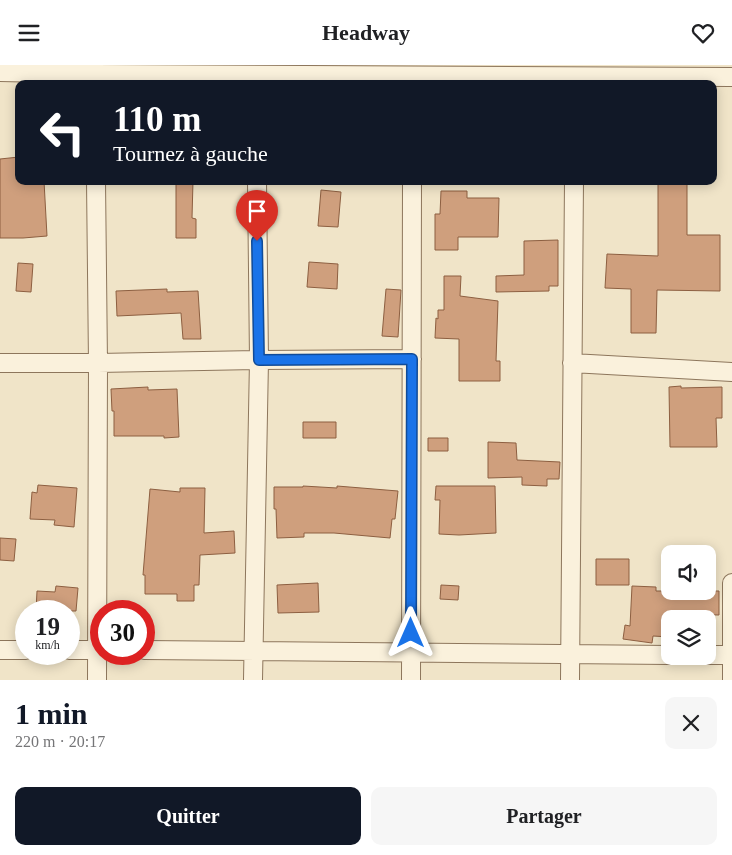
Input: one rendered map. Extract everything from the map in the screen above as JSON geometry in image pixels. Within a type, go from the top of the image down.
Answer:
[{"type":"street","points":[[0,72],[732,77]]},
{"type":"street","points":[[96,185],[99,600]]},
{"type":"street","points":[[253,680],[259,360],[257,185]]},
{"type":"street","points":[[411,680],[412,185]]},
{"type":"street","points":[[570,680],[574,185]]},
{"type":"street","points":[[0,363],[412,359]]},
{"type":"street","points":[[572,363],[732,372]]},
{"type":"street","points":[[732,583],[732,680]]},
{"type":"street","points":[[0,650],[15,650]]},
{"type":"street","points":[[155,650],[661,655]]},
{"type":"street","points":[[716,655],[732,655]]},
{"type":"street","points":[[97,680],[98,665]]},
{"type":"building","points":[[15,157],[15,185],[44,185],[47,236],[0,238],[0,159]]},
{"type":"building","points":[[176,185],[193,185],[192,218],[196,219],[196,238],[176,238]]},
{"type":"building","points":[[658,185],[687,185],[687,235],[720,235],[720,291],[657,290],[656,333],[631,333],[631,289],[605,288],[607,254],[658,256]]},
{"type":"building","points":[[321,190],[341,192],[338,227],[318,226]]},
{"type":"building","points":[[441,191],[467,191],[467,198],[499,198],[498,237],[458,237],[458,250],[435,250],[435,214],[440,214]]},
{"type":"building","points":[[558,240],[558,286],[549,286],[549,291],[496,292],[496,276],[524,275],[524,241]]},
{"type":"building","points":[[309,262],[338,264],[337,289],[307,287]]},
{"type":"building","points":[[18,263],[33,264],[31,292],[16,291]]},
{"type":"building","points":[[444,276],[461,276],[460,296],[498,301],[496,361],[500,361],[500,381],[459,381],[459,339],[435,338],[438,310],[444,310]]},
{"type":"building","points":[[167,289],[167,292],[198,291],[201,339],[183,339],[181,313],[117,316],[116,291]]},
{"type":"building","points":[[386,289],[401,290],[398,337],[382,336]]},
{"type":"building","points":[[681,386],[681,388],[722,387],[722,418],[716,418],[717,447],[670,447],[669,387]]},
{"type":"building","points":[[148,387],[148,390],[177,389],[179,437],[114,436],[114,411],[112,411],[111,389]]},
{"type":"building","points":[[303,422],[336,422],[336,438],[303,438]]},
{"type":"building","points":[[428,438],[448,438],[448,451],[428,451]]},
{"type":"building","points":[[488,442],[516,443],[517,460],[560,462],[559,479],[547,479],[547,486],[522,485],[522,477],[488,478]]},
{"type":"building","points":[[38,485],[77,488],[74,527],[54,525],[55,520],[30,519],[32,492],[37,493]]},
{"type":"building","points":[[337,486],[398,491],[395,519],[392,519],[390,538],[334,533],[304,533],[304,537],[277,538],[274,487],[337,488]]},
{"type":"building","points":[[436,486],[495,486],[496,533],[439,534],[440,500],[435,500]]},
{"type":"building","points":[[180,488],[205,488],[204,533],[234,531],[235,553],[200,555],[199,585],[194,585],[194,601],[177,601],[177,594],[145,594],[145,575],[143,575],[150,489],[180,492]]},
{"type":"building","points":[[0,538],[16,539],[14,561],[0,560]]},
{"type":"building","points":[[596,559],[629,559],[629,585],[596,585]]},
{"type":"building","points":[[318,583],[319,612],[278,613],[277,585]]},
{"type":"building","points":[[441,585],[459,586],[458,600],[440,599]]},
{"type":"building","points":[[56,586],[78,588],[77,600],[37,600],[37,591],[55,592]]},
{"type":"building","points":[[632,586],[656,587],[656,591],[661,591],[661,600],[716,600],[716,591],[719,591],[719,615],[716,615],[716,610],[661,610],[661,636],[653,636],[652,643],[623,639],[625,625],[630,626]]},
{"type":"route","points":[[257,241],[259,360],[412,359],[411,633]]}]
